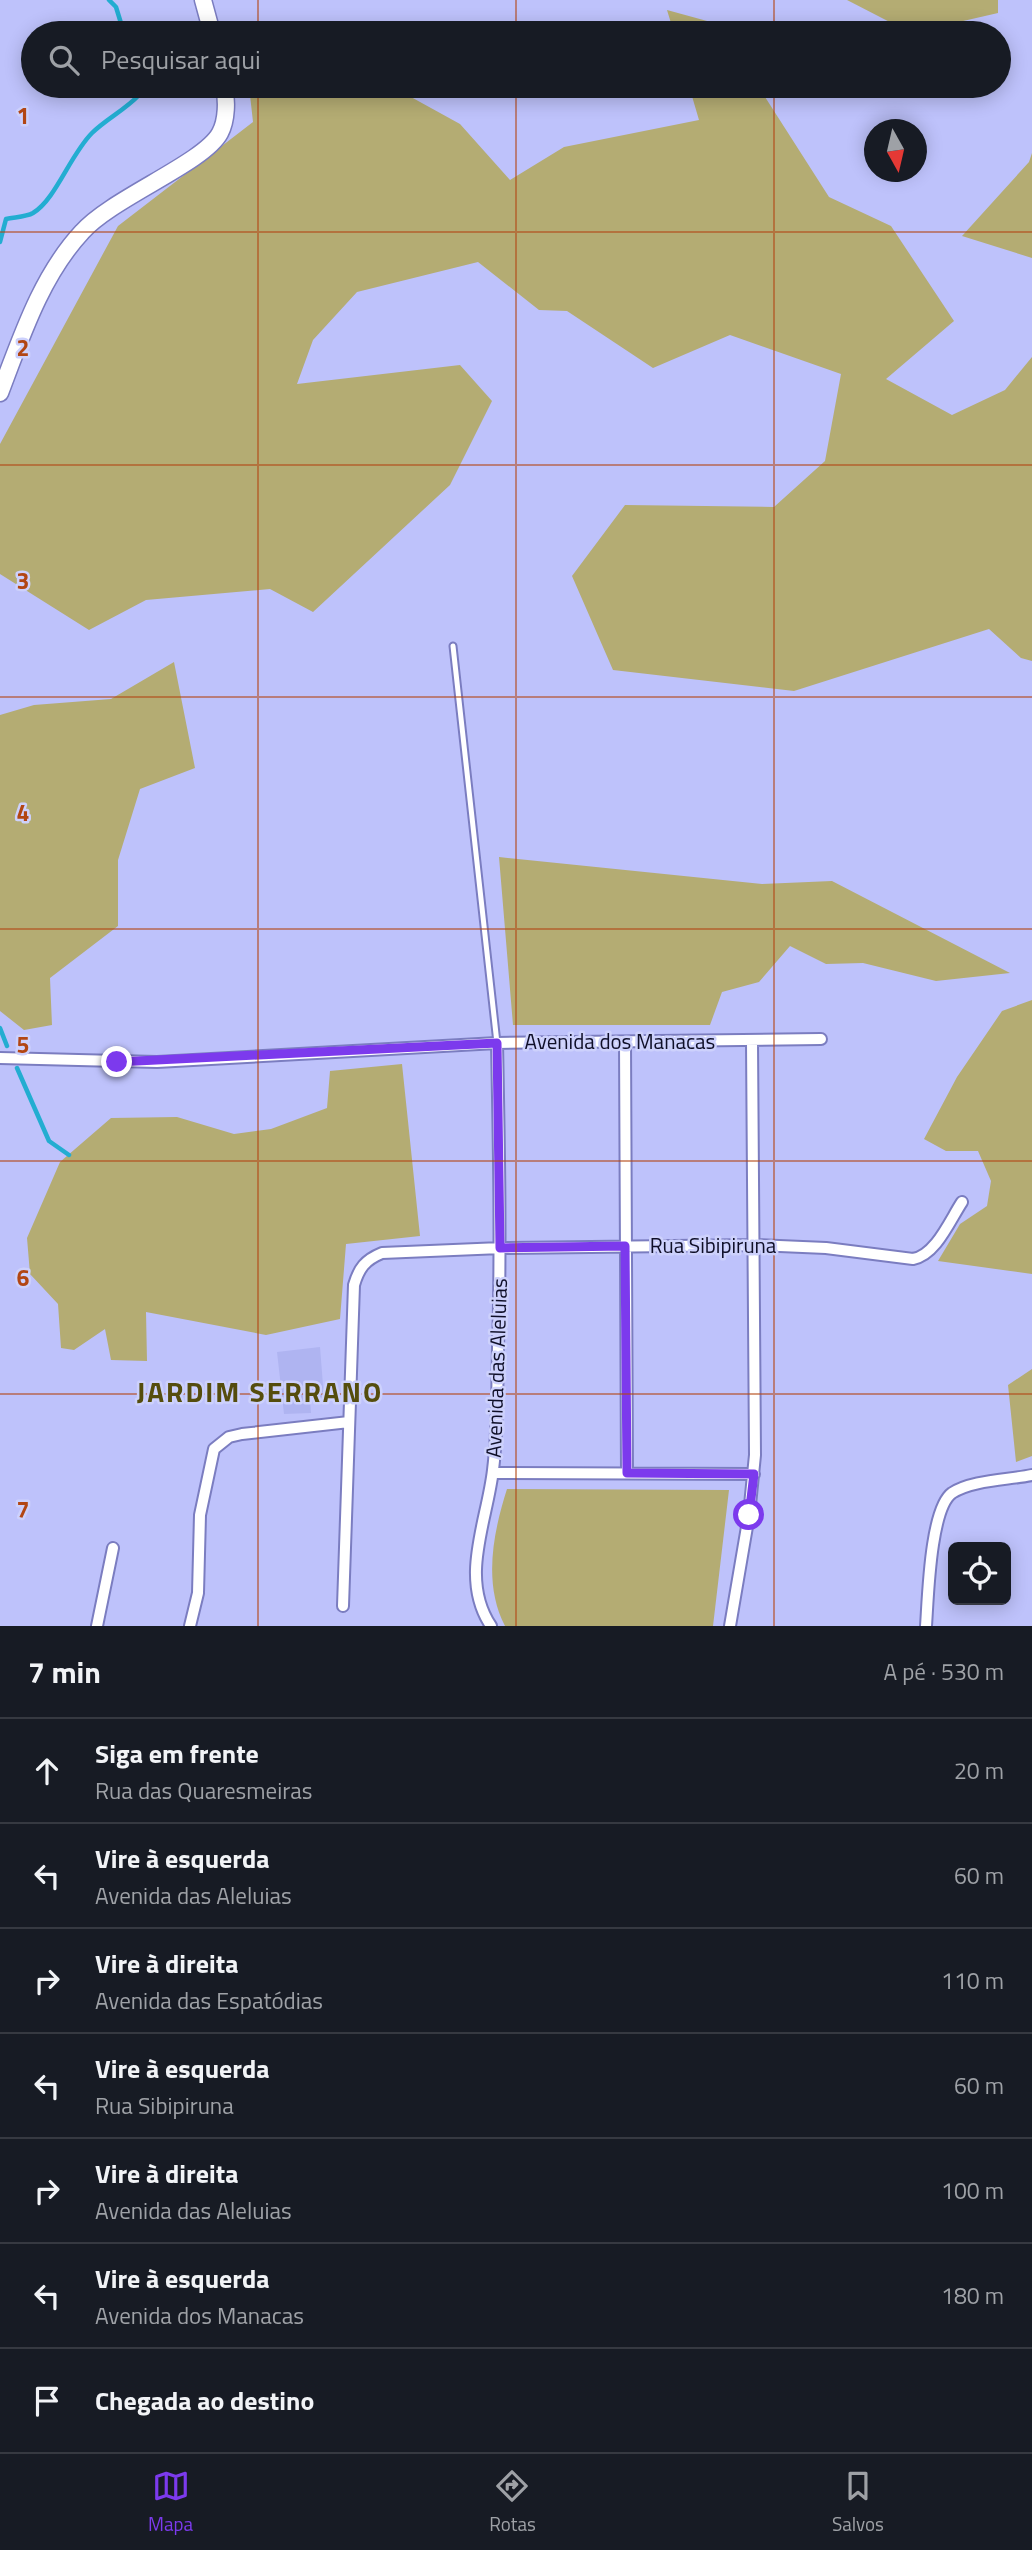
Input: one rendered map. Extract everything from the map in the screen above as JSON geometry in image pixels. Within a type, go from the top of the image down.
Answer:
[{"type":"main road","points":[[203,0],[209,21]]},
{"type":"main road","points":[[0,393],[23,334],[54,269],[82,231],[125,197],[199,153],[220,134],[226,116],[225,98]]},
{"type":"street","name":"Avenida dos Manacas","points":[[0,1058],[157,1062],[497,1043],[751,1042],[821,1039]]},
{"type":"street","points":[[625,1042],[627,1473]]},
{"type":"street","points":[[730,1626],[754,1474],[755,1245],[751,1042]]},
{"type":"street","name":"Avenida das Aleluias","points":[[497,1043],[500,1248],[493,1473],[754,1474]]},
{"type":"street","name":"Rua Sibipiruna","points":[[343,1606],[354,1285],[365,1262],[382,1253],[500,1248],[755,1245],[804,1246],[919,1258],[936,1243],[962,1202]]},
{"type":"street","points":[[190,1626],[198,1593],[201,1515],[214,1449],[229,1437],[242,1434],[349,1422]]},
{"type":"street","points":[[491,1626],[479,1600],[476,1566],[493,1473]]},
{"type":"street","points":[[926,1626],[937,1521],[948,1498],[971,1486],[1032,1475]]},
{"type":"street","points":[[97,1626],[113,1548]]},
{"type":"lane","points":[[453,646],[497,1043]]},
{"type":"shaded area","points":[[847,0],[998,0],[998,13],[963,21],[888,21]]},
{"type":"shaded area","points":[[667,10],[707,21],[670,21]]},
{"type":"shaded area","points":[[250,98],[413,98],[460,124],[510,180],[564,147],[699,120],[693,98],[766,98],[829,197],[891,226],[954,321],[886,379],[952,415],[1005,390],[1032,357],[1032,661],[1021,658],[989,629],[794,691],[613,670],[572,576],[625,505],[774,507],[825,461],[841,374],[730,335],[653,368],[567,311],[539,310],[478,262],[357,292],[313,340],[297,384],[460,365],[492,401],[450,485],[313,612],[270,589],[146,600],[89,630],[0,574],[0,444],[118,226],[253,122]]},
{"type":"shaded area","points":[[1032,153],[1032,258],[962,236],[1029,162]]},
{"type":"shaded area","points":[[174,662],[195,768],[140,789],[118,860],[118,926],[50,978],[52,1025],[24,1030],[0,1011],[0,715],[34,705],[111,699]]},
{"type":"shaded area","points":[[499,857],[762,884],[832,881],[1010,973],[936,981],[863,963],[826,964],[790,946],[759,982],[722,992],[710,1025],[513,1025]]},
{"type":"shaded area","points":[[1032,1000],[1032,1274],[938,1261],[960,1224],[987,1206],[991,1181],[978,1151],[946,1151],[924,1139],[957,1077],[1002,1011]]},
{"type":"shaded area","points":[[402,1064],[420,1236],[346,1244],[340,1319],[266,1335],[146,1312],[147,1361],[111,1360],[105,1329],[74,1350],[61,1348],[58,1304],[30,1274],[27,1238],[60,1162],[111,1118],[177,1117],[234,1134],[271,1129],[327,1108],[330,1071]]},
{"type":"shaded area","points":[[320,1347],[324,1398],[310,1399],[311,1413],[284,1414],[277,1352]]},
{"type":"shaded area","points":[[1032,1369],[1032,1456],[1016,1462],[1008,1385]]},
{"type":"shaded area","points":[[507,1489],[729,1490],[713,1626],[505,1626],[494,1593],[492,1558]]},
{"type":"waterway","points":[[109,0],[116,7],[120,21]]},
{"type":"waterway","points":[[0,242],[6,219],[33,213],[41,206],[49,198],[84,142],[97,128],[136,98]]},
{"type":"waterway","points":[[0,1028],[7,1046]]},
{"type":"waterway","points":[[17,1068],[49,1141],[69,1155]]},
{"type":"district","name":"JARDIM SERRANO","points":[[260,1392]]},
{"type":"route","points":[[117,1062],[497,1043],[500,1248],[625,1246],[627,1473],[754,1474],[749,1515]]}]
